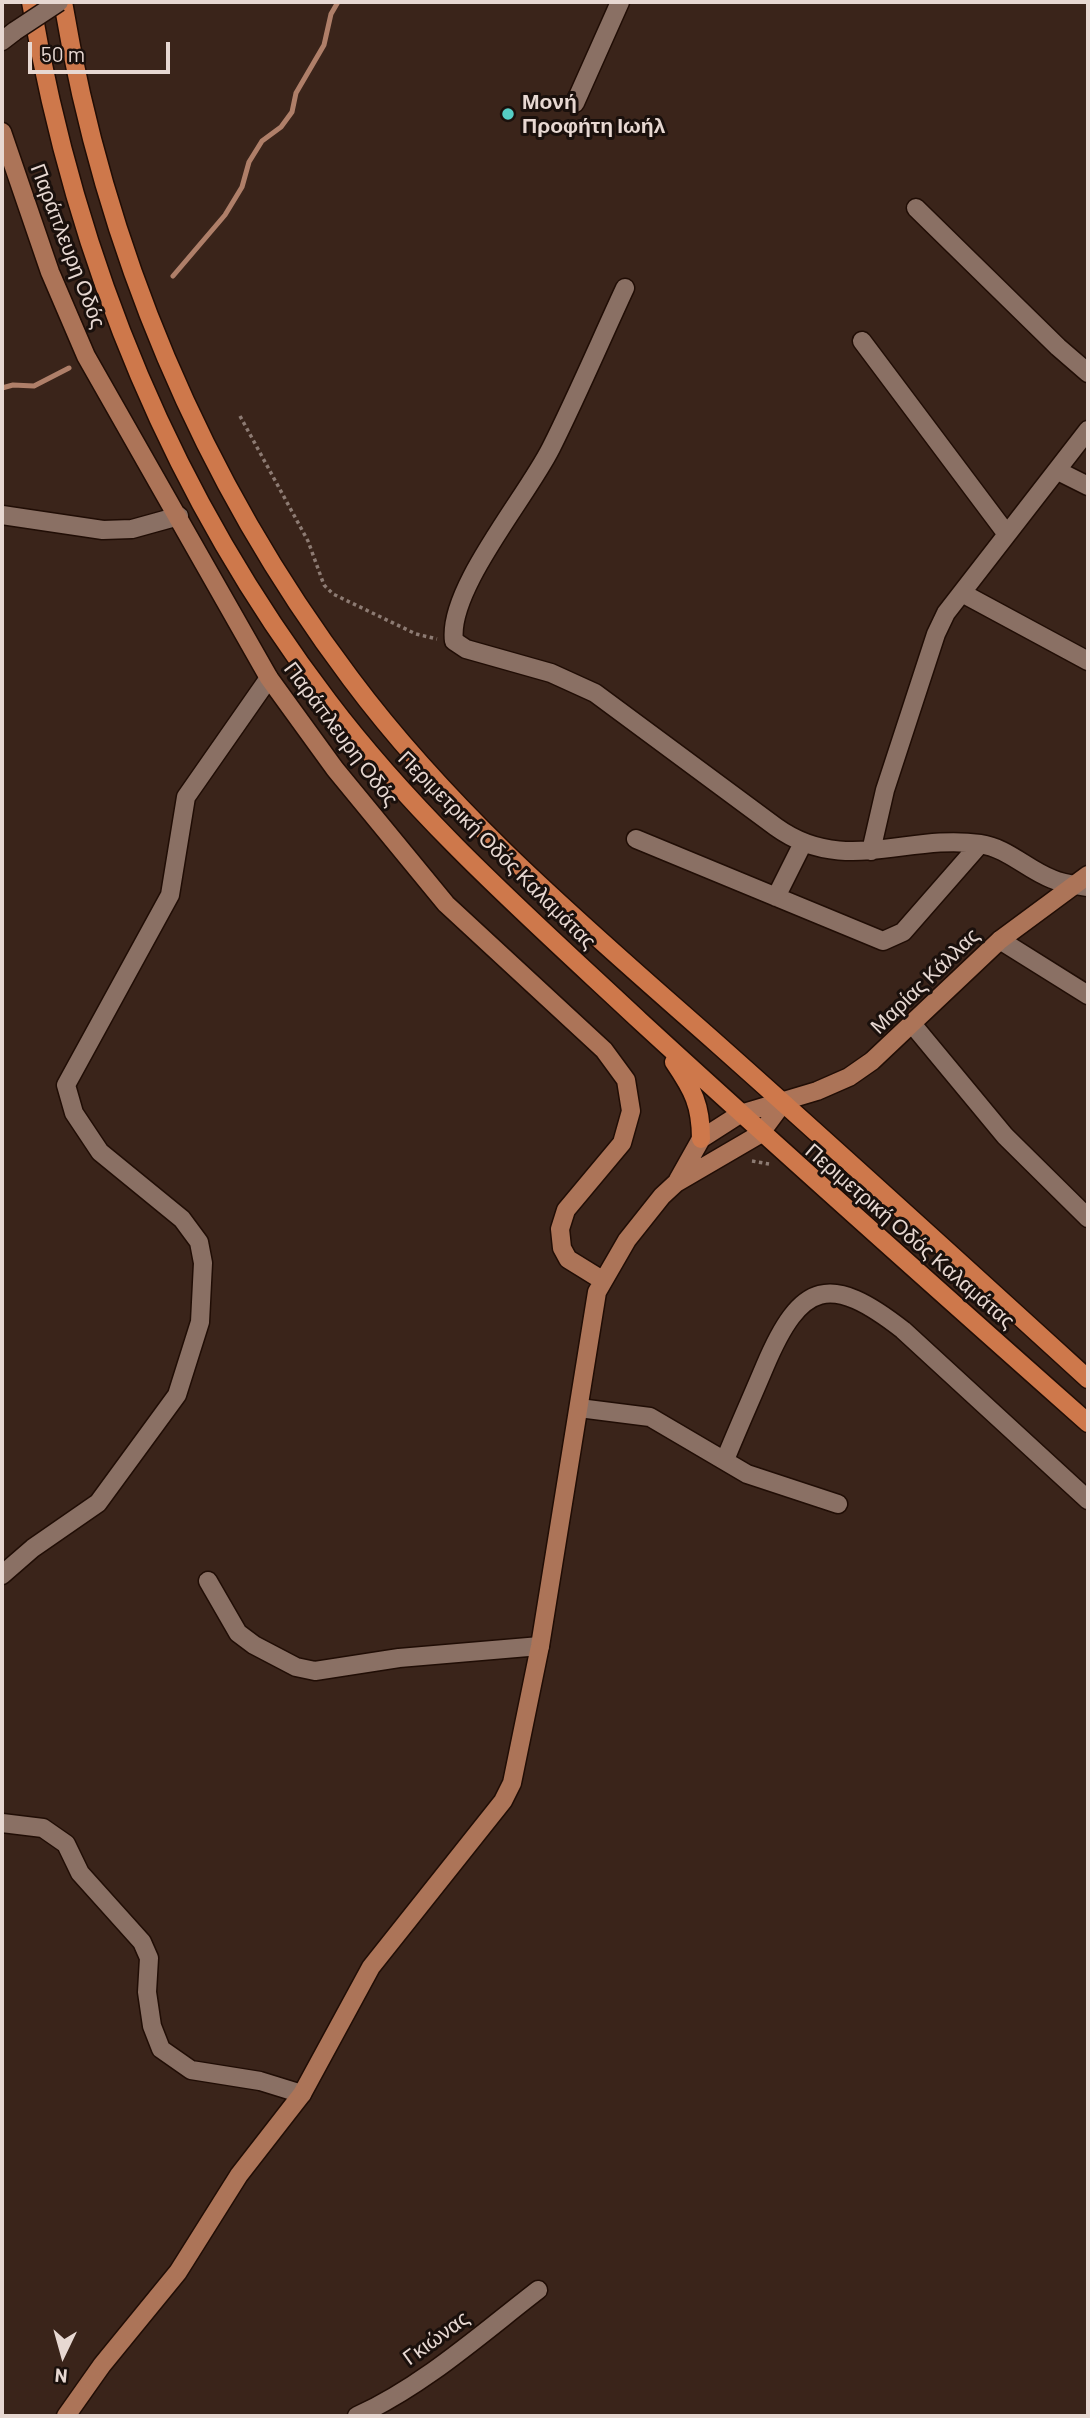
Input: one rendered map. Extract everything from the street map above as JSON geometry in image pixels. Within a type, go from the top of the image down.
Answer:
[{"type":"main road","name":"Περιμετρική Οδός Καλαμάτας","points":[[31,2],[66,170],[97,268],[138,376],[187,479],[230,553],[296,656],[365,747],[454,845],[760,1133],[1088,1423]]},
{"type":"main road","name":"Περιμετρική Οδός Καλαμάτας","points":[[61,2],[95,159],[126,257],[167,365],[215,463],[322,639],[386,724],[468,814],[562,906],[1088,1379]]},
{"type":"main road","points":[[641,1021],[692,1088],[700,1110],[701,1139]]},
{"type":"street","points":[[8,36],[61,2]]},
{"type":"street","points":[[575,103],[620,2]]},
{"type":"street","name":"Παράπλευρη Οδός","points":[[2,132],[50,272],[86,356],[269,678],[335,769],[446,904],[604,1051],[626,1080],[631,1111],[622,1143],[566,1210],[560,1229],[562,1248],[568,1259],[602,1280]]},
{"type":"street","points":[[915,208],[1088,373]]},
{"type":"street","points":[[625,288],[550,450],[472,576],[455,615],[454,641],[466,649],[551,673],[595,693],[783,833],[803,843],[838,852],[980,844],[1020,859],[1054,880],[1085,882]]},
{"type":"street","points":[[862,341],[1006,533]]},
{"type":"street","points":[[871,851],[885,790],[936,634],[946,613],[1088,430]]},
{"type":"street","points":[[1058,471],[1088,486]]},
{"type":"street","points":[[7,519],[103,530],[132,529],[179,516]]},
{"type":"street","points":[[961,593],[1088,661]]},
{"type":"street","points":[[2,1575],[33,1548],[98,1503],[177,1395],[200,1322],[203,1263],[199,1242],[182,1219],[100,1152],[74,1113],[66,1085],[170,895],[186,797],[269,678]]},
{"type":"street","points":[[636,839],[871,939],[894,939],[980,844]]},
{"type":"street","points":[[776,897],[803,843]]},
{"type":"street","name":"Μαρίας Κάλλας","points":[[701,1139],[740,1114],[783,1103],[849,1077],[913,1025],[1000,940],[1085,882]]},
{"type":"street","points":[[1000,940],[1088,995]]},
{"type":"street","points":[[913,1025],[1005,1136],[1088,1218]]},
{"type":"street","points":[[676,1183],[760,1133],[783,1103]]},
{"type":"street","points":[[66,2416],[102,2365],[178,2272],[239,2175],[302,2094],[371,1967],[503,1801],[512,1783],[540,1646],[593,1314],[602,1280],[644,1216],[676,1183],[701,1139]]},
{"type":"street","points":[[725,1460],[775,1341],[793,1311],[810,1297],[846,1296],[873,1308],[903,1330],[1088,1500]]},
{"type":"street","points":[[579,1408],[650,1417],[764,1480],[838,1504]]},
{"type":"street","points":[[208,1581],[239,1633],[254,1645],[296,1667],[314,1671],[399,1658],[540,1646]]},
{"type":"street","points":[[2,1823],[43,1828],[66,1844],[80,1873],[142,1942],[149,1958],[147,1992],[152,2025],[162,2049],[191,2070],[260,2081],[302,2094]]},
{"type":"street","name":"Γκιώνας","points":[[357,2416],[375,2408],[449,2359],[538,2290]]},
{"type":"path","points":[[240,416],[308,541],[324,585],[333,594],[416,634],[454,641]]},
{"type":"waterway","points":[[173,276],[225,215],[242,187],[249,162],[262,141],[281,127],[292,112],[296,93],[324,45],[331,14],[338,2]]},
{"type":"waterway","points":[[2,388],[13,385],[34,386],[69,368]]},
{"type":"place","name":"Μονή Προφήτη Ιωήλ","points":[[508,114]]}]
